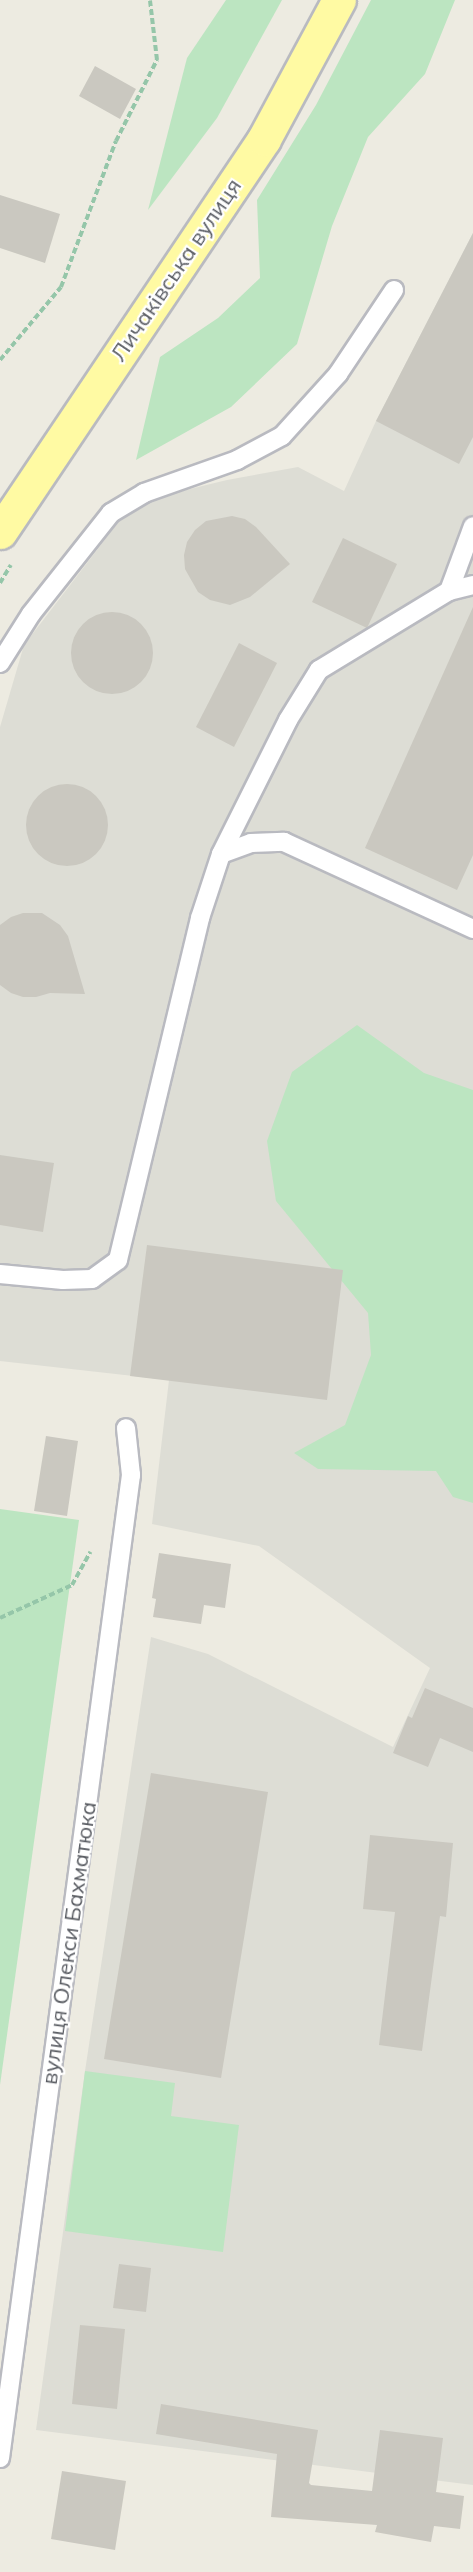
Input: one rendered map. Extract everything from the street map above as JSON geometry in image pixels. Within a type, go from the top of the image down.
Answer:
[{"type":"main road","name":"Личаківська вулиця","points":[[0,532],[264,139],[339,0]]},
{"type":"lane","points":[[0,663],[31,614],[111,513],[144,493],[237,460],[282,436],[338,375],[394,290]]},
{"type":"lane","points":[[449,591],[473,525]]},
{"type":"lane","points":[[0,1274],[63,1280],[92,1279],[117,1260],[200,918],[221,854],[288,720],[319,670],[449,591],[473,585]]},
{"type":"lane","points":[[221,854],[251,843],[284,842],[473,929]]},
{"type":"lane","name":"вулиця Олекси Бахматюка","points":[[0,2458],[131,1475],[126,1428]]},
{"type":"path","points":[[0,360],[61,287],[117,141],[157,60],[150,0]]},
{"type":"path","points":[[0,1618],[72,1585],[93,1545]]},
{"type":"shaded area","points":[[473,233],[473,2485],[36,2430],[85,2071],[151,1637],[208,1654],[393,1747],[430,1668],[259,1546],[152,1524],[169,1380],[0,1361],[0,727],[24,645],[127,511],[153,498],[227,480],[298,467],[344,491],[376,421]]},
{"type":"green space","points":[[226,0],[282,0],[217,118],[148,210],[187,58]]},
{"type":"green space","points":[[371,0],[455,0],[425,74],[368,137],[332,226],[297,344],[231,407],[136,460],[160,357],[218,318],[260,278],[257,200],[316,105]]},
{"type":"green space","points":[[357,1025],[424,1073],[473,1090],[473,1503],[453,1497],[436,1471],[318,1469],[294,1453],[345,1425],[371,1355],[368,1313],[276,1201],[267,1141],[292,1072]]},
{"type":"green space","points":[[0,1509],[79,1520],[0,2085]]},
{"type":"green space","points":[[85,2071],[175,2083],[171,2116],[239,2125],[223,2252],[65,2231]]},
{"type":"building","points":[[95,66],[136,89],[120,119],[79,96]]},
{"type":"building","points":[[0,195],[60,214],[45,263],[0,248]]},
{"type":"building","points":[[473,233],[473,437],[459,464],[376,421]]},
{"type":"building","points":[[232,516],[245,519],[256,527],[290,564],[250,597],[230,605],[210,600],[198,592],[185,569],[184,555],[187,542],[195,530],[206,521]]},
{"type":"building","points":[[343,538],[397,564],[367,628],[312,602]]},
{"type":"building","points":[[473,607],[473,855],[457,890],[365,848]]},
{"type":"building","points":[[112,612],[128,615],[141,624],[150,637],[153,653],[150,669],[141,682],[128,691],[112,694],[96,691],[83,682],[74,669],[71,653],[74,637],[83,624],[96,615]]},
{"type":"building","points":[[239,643],[277,663],[234,747],[196,727]]},
{"type":"building","points":[[59,784],[75,784],[90,791],[101,802],[108,817],[105,841],[96,854],[75,866],[59,866],[44,859],[33,848],[26,833],[26,817],[33,802],[44,791]]},
{"type":"building","points":[[23,913],[42,913],[60,925],[68,936],[85,994],[50,993],[36,997],[23,997],[11,993],[0,985],[0,925],[11,917]]},
{"type":"building","points":[[0,1155],[54,1163],[43,1232],[0,1225]]},
{"type":"building","points":[[147,1245],[343,1270],[327,1400],[130,1376]]},
{"type":"building","points":[[46,1436],[78,1441],[67,1516],[34,1511]]},
{"type":"building","points":[[159,1553],[231,1564],[225,1608],[204,1605],[201,1624],[153,1617],[156,1599],[152,1598]]},
{"type":"building","points":[[425,1688],[473,1708],[473,1752],[440,1738],[428,1767],[393,1753],[408,1716],[412,1718]]},
{"type":"building","points":[[151,1773],[268,1792],[221,2078],[104,2059]]},
{"type":"building","points":[[370,1835],[453,1843],[446,1917],[440,1916],[422,2051],[379,2045],[395,1912],[363,1909]]},
{"type":"building","points":[[119,2264],[151,2268],[146,2312],[113,2308]]},
{"type":"building","points":[[80,2325],[125,2329],[117,2409],[72,2404]]},
{"type":"building","points":[[161,2404],[318,2430],[309,2483],[311,2485],[372,2491],[380,2430],[443,2438],[436,2492],[464,2496],[460,2529],[434,2526],[431,2542],[375,2532],[377,2525],[271,2517],[277,2454],[156,2434]]},
{"type":"building","points":[[62,2471],[126,2481],[115,2550],[51,2539]]}]
